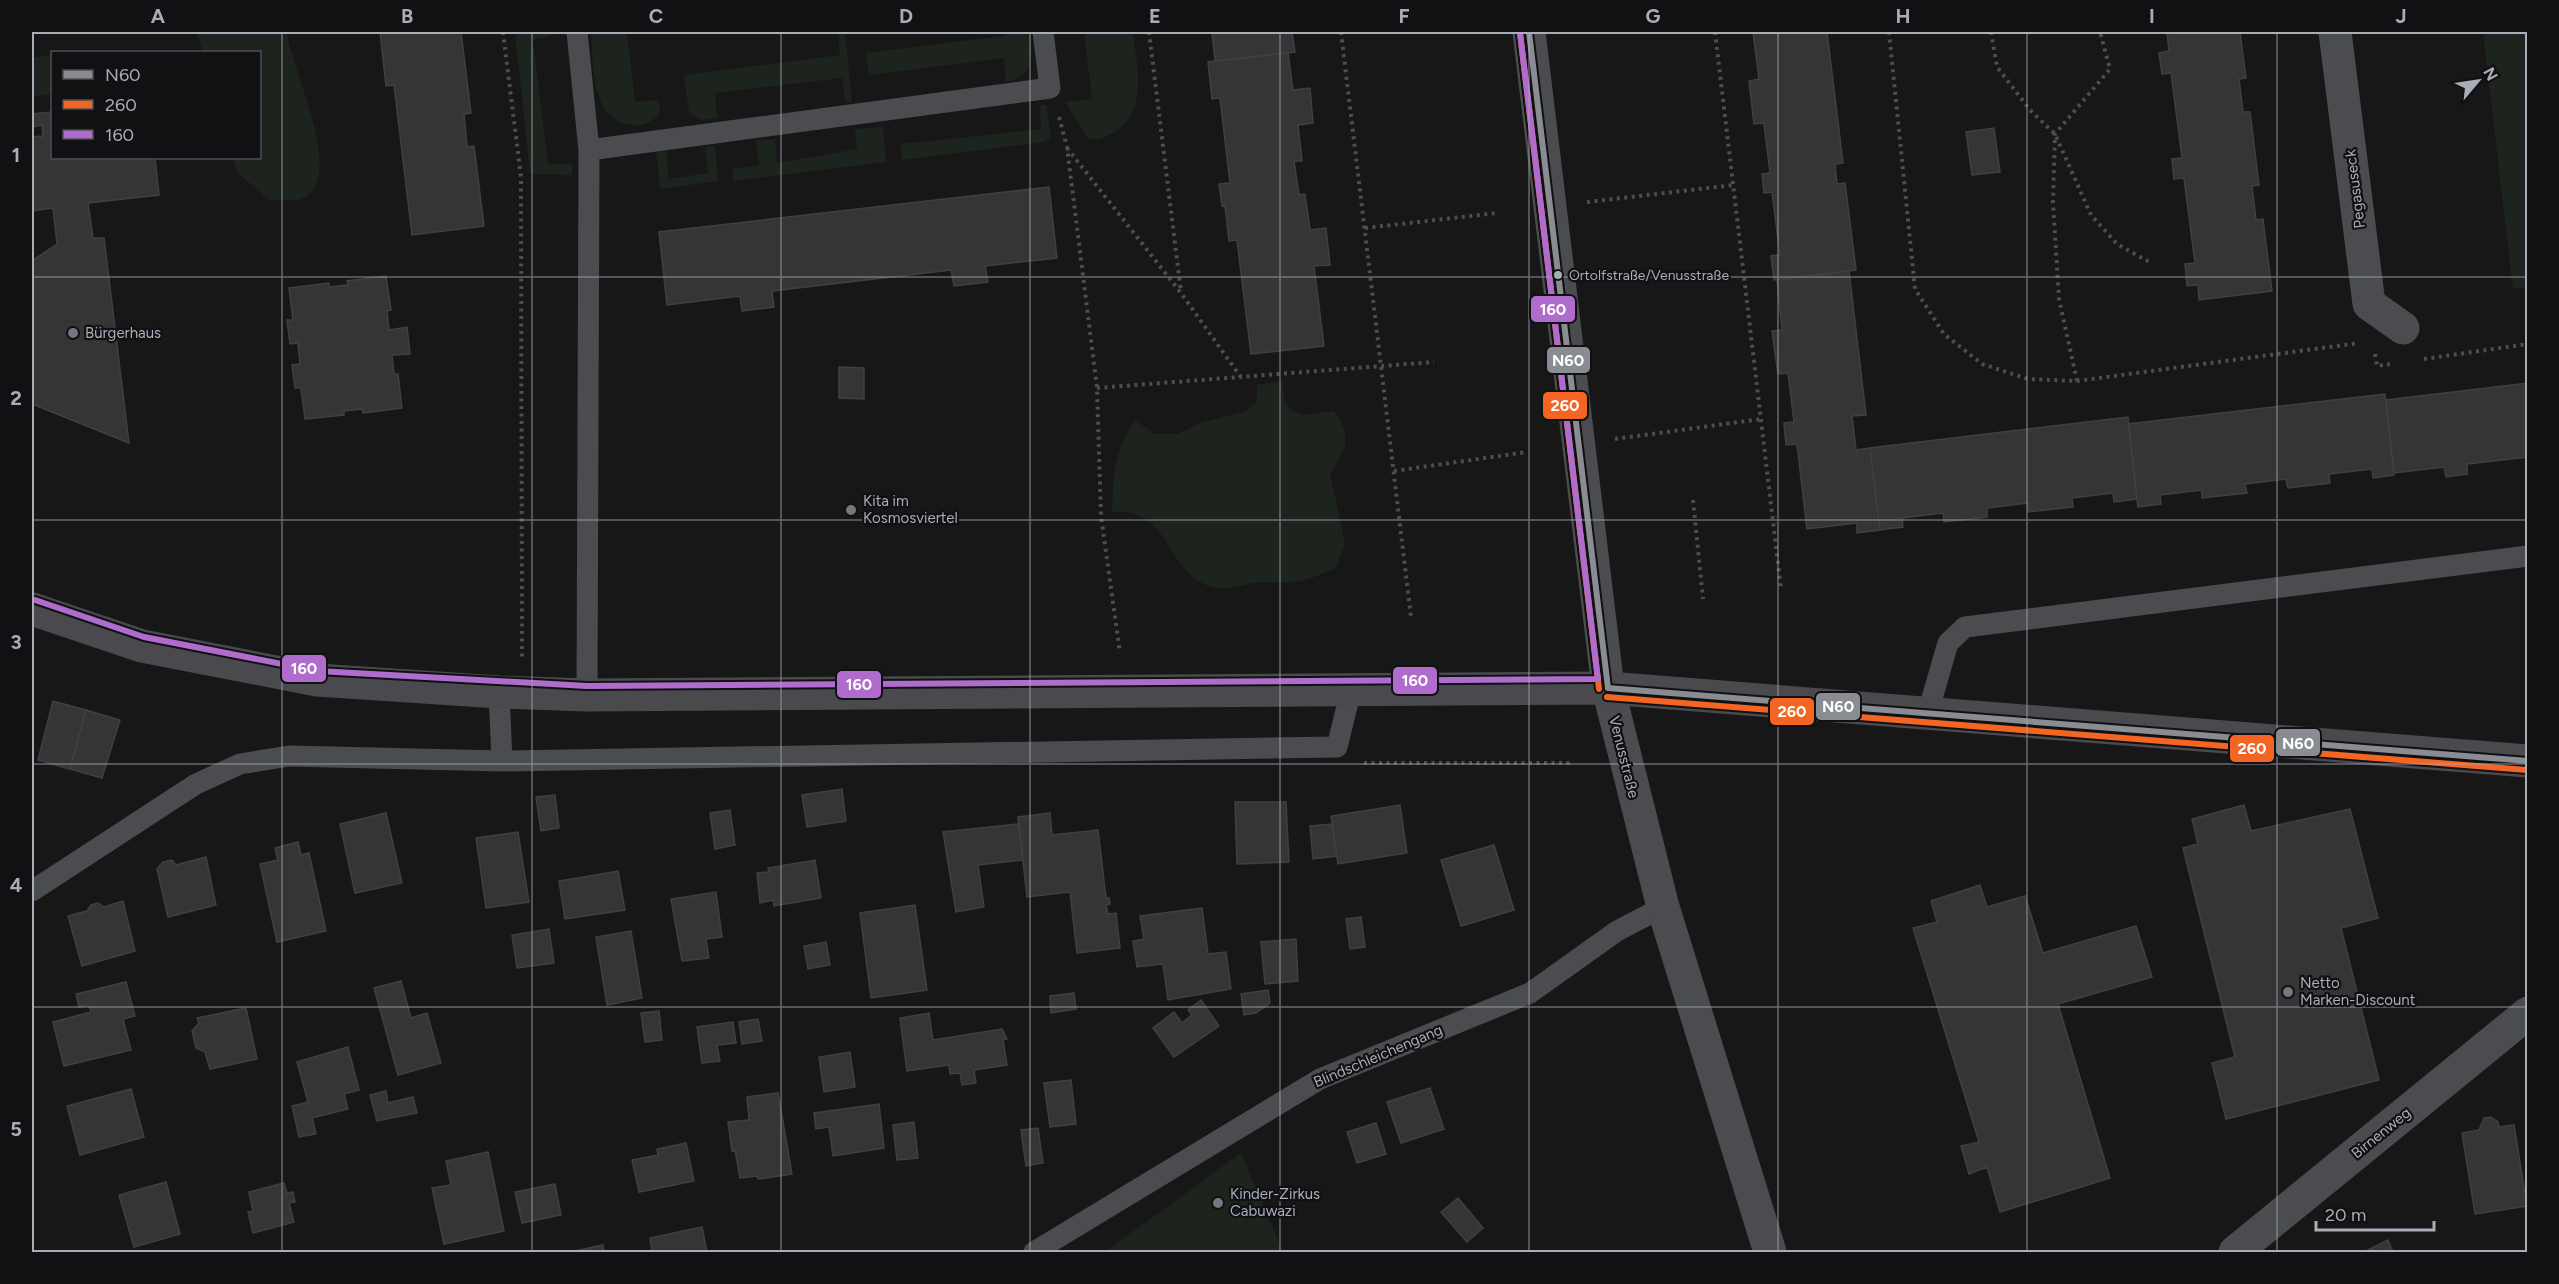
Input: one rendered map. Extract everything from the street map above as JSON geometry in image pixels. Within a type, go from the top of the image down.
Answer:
[{"type":"street","name":"Venusstraße","points":[[1529,32],[1608,688],[1663,907],[1770,1252]]},
{"type":"street","name":"Pegasuseck","points":[[2336,32],[2369,304],[2403,328]]},
{"type":"street","points":[[32,609],[142,646],[317,680],[499,692],[587,694],[1608,688],[2528,761]]},
{"type":"street","name":"Birnenweg","points":[[2235,1252],[2528,1013]]},
{"type":"lane","points":[[577,32],[589,150],[587,694]]},
{"type":"lane","points":[[589,150],[1050,88],[1043,32]]},
{"type":"lane","points":[[1928,712],[1948,643],[1965,627],[2528,556]]},
{"type":"lane","points":[[32,891],[196,784],[240,764],[289,756],[502,760],[1337,747],[1351,690]]},
{"type":"lane","points":[[499,692],[502,760]]},
{"type":"lane","name":"Blindschleichengang","points":[[1034,1252],[1320,1078],[1530,993],[1617,931],[1663,907]]},
{"type":"path","points":[[503,32],[521,177],[522,653]]},
{"type":"path","points":[[1149,32],[1181,293]]},
{"type":"path","points":[[1341,32],[1411,617]]},
{"type":"path","points":[[1715,32],[1781,589]]},
{"type":"path","points":[[1889,32],[1915,289],[1944,334],[1982,364],[2028,379],[2077,381],[2362,342]]},
{"type":"path","points":[[1990,32],[1997,68],[2030,110],[2055,134],[2091,214],[2116,244],[2151,263]]},
{"type":"path","points":[[2077,381],[2059,299],[2053,203],[2055,134],[2110,69],[2100,32]]},
{"type":"path","points":[[1050,88],[1067,147],[1097,387],[1101,516],[1120,652]]},
{"type":"path","points":[[1067,147],[1181,293],[1241,376]]},
{"type":"path","points":[[1580,203],[1734,185]]},
{"type":"path","points":[[1365,228],[1497,213]]},
{"type":"path","points":[[2423,360],[2528,344]]},
{"type":"path","points":[[2374,349],[2377,366],[2400,363]]},
{"type":"path","points":[[1097,387],[1434,362]]},
{"type":"path","points":[[1608,440],[1761,419]]},
{"type":"path","points":[[1394,471],[1527,452]]},
{"type":"path","points":[[1693,500],[1704,598]]},
{"type":"path","points":[[1363,763],[1574,763]]},
{"type":"shaded area","points":[[196,32],[287,32],[290,49],[313,122],[318,148],[319,171],[314,188],[301,199],[269,200],[237,172],[233,159],[261,159],[261,51],[203,51]]},
{"type":"shaded area","points":[[515,32],[558,32],[558,34],[533,40],[548,164],[572,164],[572,175],[530,174]]},
{"type":"shaded area","points":[[591,32],[627,32],[635,102],[659,100],[660,113],[654,119],[644,124],[632,125],[618,121],[608,113],[596,89]]},
{"type":"shaded area","points":[[1004,32],[1030,32],[1031,49],[1027,70],[1015,79],[1006,82],[1004,58],[869,75],[866,53],[1004,36]]},
{"type":"shaded area","points":[[1084,32],[1133,32],[1137,60],[1138,89],[1131,115],[1123,125],[1108,136],[1097,139],[1088,138],[1065,102],[1092,99]]},
{"type":"shaded area","points":[[2483,32],[2527,32],[2527,287],[2513,289]]},
{"type":"shaded area","points":[[845,33],[852,102],[846,102],[842,78],[715,93],[717,118],[700,120],[689,112],[684,75],[840,55],[838,34]]},
{"type":"shaded area","points":[[51,55],[51,94],[32,97],[32,58]]},
{"type":"shaded area","points":[[1046,105],[1051,137],[1044,142],[902,160],[901,144],[1041,129],[1040,106]]},
{"type":"shaded area","points":[[883,127],[886,162],[733,181],[732,169],[759,165],[756,141],[775,139],[777,163],[857,149],[855,129]]},
{"type":"shaded area","points":[[715,146],[718,181],[660,189],[656,152],[667,151],[668,179],[708,173],[705,147]]},
{"type":"shaded area","points":[[1282,381],[1285,401],[1291,411],[1304,415],[1334,411],[1340,420],[1345,443],[1330,473],[1345,543],[1336,568],[1310,579],[1295,582],[1254,583],[1226,588],[1209,586],[1194,578],[1183,567],[1157,529],[1146,519],[1131,513],[1112,512],[1114,474],[1118,455],[1135,420],[1155,434],[1178,434],[1200,423],[1246,411],[1257,402],[1257,385]]},
{"type":"shaded area","name":"Kinder-Zirkus Cabuwazi","points":[[1241,1153],[1283,1252],[1105,1252]]},
{"type":"building","points":[[380,32],[461,32],[471,113],[464,114],[467,147],[474,146],[484,226],[412,235],[394,85],[386,86]]},
{"type":"building","points":[[1212,32],[1292,32],[1295,52],[1215,61]]},
{"type":"building","points":[[1753,32],[1827,32],[1843,163],[1835,164],[1837,184],[1845,183],[1856,270],[1774,280],[1771,256],[1780,255],[1772,192],[1764,193],[1762,174],[1770,173],[1764,123],[1754,124],[1749,81],[1759,79]]},
{"type":"building","points":[[2167,32],[2240,32],[2246,78],[2239,79],[2243,112],[2250,112],[2259,185],[2252,186],[2256,220],[2263,219],[2272,291],[2199,300],[2198,285],[2187,286],[2185,264],[2195,263],[2184,178],[2174,179],[2172,159],[2182,158],[2171,73],[2162,74],[2159,53],[2169,51]]},
{"type":"building","points":[[1288,53],[1293,90],[1310,88],[1313,123],[1298,125],[1302,161],[1294,161],[1299,195],[1305,194],[1310,230],[1326,228],[1330,265],[1314,266],[1324,346],[1251,354],[1237,240],[1229,241],[1225,205],[1222,206],[1219,184],[1230,183],[1220,98],[1212,99],[1208,62]]},
{"type":"building","name":"Bürgerhaus","points":[[51,112],[51,159],[155,159],[159,195],[88,203],[93,238],[104,238],[129,443],[32,404],[32,261],[57,244],[53,208],[32,211],[32,137],[43,136],[42,125],[32,127],[32,114]]},
{"type":"building","points":[[1994,128],[2000,172],[1972,175],[1966,132]]},
{"type":"building","points":[[1049,187],[1057,258],[985,266],[988,282],[954,286],[951,270],[772,291],[774,307],[742,311],[740,296],[667,305],[659,232]]},
{"type":"building","points":[[1849,271],[1866,415],[1852,416],[1856,450],[1870,448],[1880,530],[1857,533],[1857,523],[1807,529],[1797,444],[1786,445],[1784,423],[1794,422],[1788,373],[1778,374],[1772,331],[1782,330],[1777,280]]},
{"type":"building","points":[[386,276],[391,310],[387,311],[389,330],[407,327],[410,354],[392,355],[394,374],[398,374],[402,408],[363,413],[362,409],[344,411],[344,415],[305,419],[301,388],[295,388],[292,365],[300,364],[298,343],[290,344],[287,320],[293,320],[289,288],[329,283],[329,287],[348,285],[347,281]]},
{"type":"building","points":[[839,367],[864,368],[864,399],[839,398]]},
{"type":"building","points":[[2528,383],[2528,457],[2467,464],[2467,474],[2446,477],[2444,467],[2394,473],[2386,400]]},
{"type":"building","points":[[2385,394],[2394,475],[2373,478],[2372,469],[2329,474],[2330,483],[2288,488],[2286,479],[2245,484],[2247,493],[2202,498],[2202,490],[2160,495],[2161,504],[2138,507],[2128,424]]},
{"type":"building","points":[[2128,417],[2137,499],[2114,502],[2113,493],[2072,498],[2073,507],[2028,512],[2028,503],[1987,508],[1987,517],[1944,522],[1943,513],[1902,518],[1903,527],[1880,530],[1870,448]]},
{"type":"building","points":[[53,701],[86,710],[70,769],[38,760]]},
{"type":"building","points":[[86,710],[120,720],[102,778],[70,769]]},
{"type":"building","points":[[842,789],[846,821],[807,827],[802,795]]},
{"type":"building","points":[[555,795],[559,828],[541,831],[536,797]]},
{"type":"building","points":[[1235,802],[1286,802],[1289,862],[1237,864]]},
{"type":"building","points":[[1400,805],[1407,853],[1338,864],[1331,816]]},
{"type":"building","name":"Netto Marken-Discount","points":[[2244,805],[2251,831],[2350,809],[2378,918],[2341,928],[2379,1080],[2226,1119],[2212,1063],[2235,1057],[2183,848],[2198,844],[2192,819]]},
{"type":"building","points":[[730,810],[735,845],[715,849],[710,813]]},
{"type":"building","points":[[386,813],[402,883],[355,893],[340,824]]},
{"type":"building","points":[[1050,813],[1052,835],[1098,830],[1106,898],[1109,898],[1110,904],[1106,905],[1108,914],[1116,913],[1120,948],[1077,953],[1070,892],[1027,897],[1018,817]]},
{"type":"building","points":[[1019,824],[1023,860],[978,865],[984,907],[956,912],[943,832]]},
{"type":"building","points":[[1332,824],[1337,856],[1313,859],[1310,826]]},
{"type":"building","points":[[518,832],[529,902],[486,908],[476,838]]},
{"type":"building","points":[[298,842],[301,855],[309,853],[326,931],[277,942],[260,864],[278,860],[275,848]]},
{"type":"building","points":[[1494,845],[1514,910],[1461,926],[1441,860]]},
{"type":"building","points":[[206,857],[216,905],[168,917],[157,869],[163,862],[172,860],[176,865]]},
{"type":"building","points":[[815,860],[821,898],[774,906],[773,900],[760,903],[757,873],[769,872],[768,868]]},
{"type":"building","points":[[618,871],[625,910],[565,919],[559,881]]},
{"type":"building","points":[[1980,885],[1987,907],[2025,896],[2043,953],[2136,926],[2152,977],[2058,1004],[2110,1178],[2000,1212],[1987,1167],[1969,1174],[1961,1146],[1979,1142],[1913,928],[1937,922],[1931,901]]},
{"type":"building","points":[[716,892],[722,937],[706,939],[709,958],[682,961],[671,899]]},
{"type":"building","points":[[123,901],[135,951],[82,966],[68,916],[87,911],[91,905],[98,903],[104,907]]},
{"type":"building","points":[[915,905],[927,990],[871,998],[860,913]]},
{"type":"building","points":[[1202,908],[1208,954],[1226,952],[1231,989],[1168,1000],[1163,964],[1137,967],[1133,941],[1144,939],[1140,916]]},
{"type":"building","points":[[1361,917],[1365,947],[1350,949],[1346,919]]},
{"type":"building","points":[[549,929],[554,963],[517,968],[512,935]]},
{"type":"building","points":[[631,931],[642,998],[607,1005],[596,937]]},
{"type":"building","points":[[1296,939],[1298,981],[1265,984],[1261,942]]},
{"type":"building","points":[[826,942],[830,965],[808,969],[804,946]]},
{"type":"building","points":[[401,981],[411,1018],[427,1013],[441,1063],[398,1075],[374,988]]},
{"type":"building","points":[[126,982],[135,1016],[123,1019],[131,1050],[64,1066],[53,1022],[91,1012],[89,1005],[79,1007],[76,994]]},
{"type":"building","points":[[1268,990],[1270,1003],[1256,1013],[1244,1015],[1241,994]]},
{"type":"building","points":[[1074,993],[1076,1009],[1051,1013],[1050,996]]},
{"type":"building","points":[[1201,1000],[1219,1026],[1174,1057],[1153,1028],[1174,1012],[1182,1023],[1192,1015],[1188,1010]]},
{"type":"building","points":[[246,1008],[257,1059],[210,1069],[205,1052],[196,1048],[192,1031],[199,1023],[197,1018]]},
{"type":"building","points":[[659,1011],[662,1040],[645,1042],[641,1013]]},
{"type":"building","points":[[929,1013],[933,1040],[1002,1029],[1007,1039],[1003,1040],[1007,1065],[974,1070],[976,1083],[962,1085],[960,1073],[950,1074],[949,1065],[907,1071],[900,1018]]},
{"type":"building","points":[[758,1019],[762,1041],[742,1044],[739,1022]]},
{"type":"building","points":[[733,1022],[736,1043],[717,1045],[720,1061],[702,1063],[697,1027]]},
{"type":"building","points":[[348,1047],[359,1090],[344,1094],[348,1109],[312,1118],[316,1134],[299,1137],[292,1106],[308,1102],[297,1062]]},
{"type":"building","points":[[850,1052],[855,1087],[824,1092],[819,1057]]},
{"type":"building","points":[[1071,1080],[1076,1124],[1050,1127],[1044,1083]]},
{"type":"building","points":[[1430,1088],[1444,1129],[1401,1143],[1387,1102]]},
{"type":"building","points":[[131,1089],[144,1137],[80,1155],[67,1106]]},
{"type":"building","points":[[386,1091],[388,1103],[413,1097],[417,1113],[377,1121],[370,1095]]},
{"type":"building","points":[[778,1093],[792,1174],[758,1179],[757,1176],[740,1178],[735,1150],[732,1151],[728,1122],[749,1120],[747,1097]]},
{"type":"building","points":[[879,1104],[884,1148],[833,1156],[829,1127],[816,1129],[814,1113]]},
{"type":"building","points":[[2491,1117],[2498,1122],[2499,1127],[2514,1125],[2527,1206],[2475,1214],[2462,1133],[2479,1130],[2484,1118]]},
{"type":"building","points":[[914,1122],[918,1158],[897,1160],[893,1125]]},
{"type":"building","points":[[1376,1123],[1386,1154],[1357,1163],[1347,1132]]},
{"type":"building","points":[[1038,1128],[1043,1163],[1026,1166],[1021,1130]]},
{"type":"building","points":[[686,1143],[694,1181],[639,1192],[632,1160],[658,1155],[657,1149]]},
{"type":"building","points":[[488,1152],[504,1231],[444,1244],[432,1188],[451,1185],[446,1161]]},
{"type":"building","points":[[166,1182],[180,1234],[134,1247],[119,1195]]},
{"type":"building","points":[[284,1183],[287,1193],[293,1192],[295,1202],[289,1203],[294,1222],[253,1233],[248,1212],[253,1211],[249,1192]]},
{"type":"building","points":[[555,1184],[561,1215],[522,1223],[515,1192]]},
{"type":"building","points":[[1458,1198],[1483,1228],[1467,1242],[1441,1212]]},
{"type":"building","points":[[702,1227],[707,1252],[652,1252],[650,1238]]},
{"type":"building","points":[[2388,1240],[2393,1252],[2364,1252]]},
{"type":"building","points":[[603,1245],[604,1252],[570,1252]]},
{"type":"transit line","name":"N60","points":[[1529,32],[1608,688]]},
{"type":"transit line","name":"260","points":[[1520,33],[1599,689]]},
{"type":"transit line","name":"160","points":[[35,600],[144,637],[318,671],[587,686],[1598,679],[1520,33]]},
{"type":"transit line","name":"N60","points":[[1608,688],[2528,761]]},
{"type":"transit line","name":"260","points":[[1607,697],[2527,770]]},
{"type":"place","name":"Ortolfstraße/Venusstraße","points":[[1558,275]]},
{"type":"place","name":"Bürgerhaus","points":[[73,333]]},
{"type":"place","name":"Kita im Kosmosviertel","points":[[851,510]]},
{"type":"place","name":"Netto Marken-Discount","points":[[2288,992]]},
{"type":"place","name":"Kinder-Zirkus Cabuwazi","points":[[1218,1203]]}]
